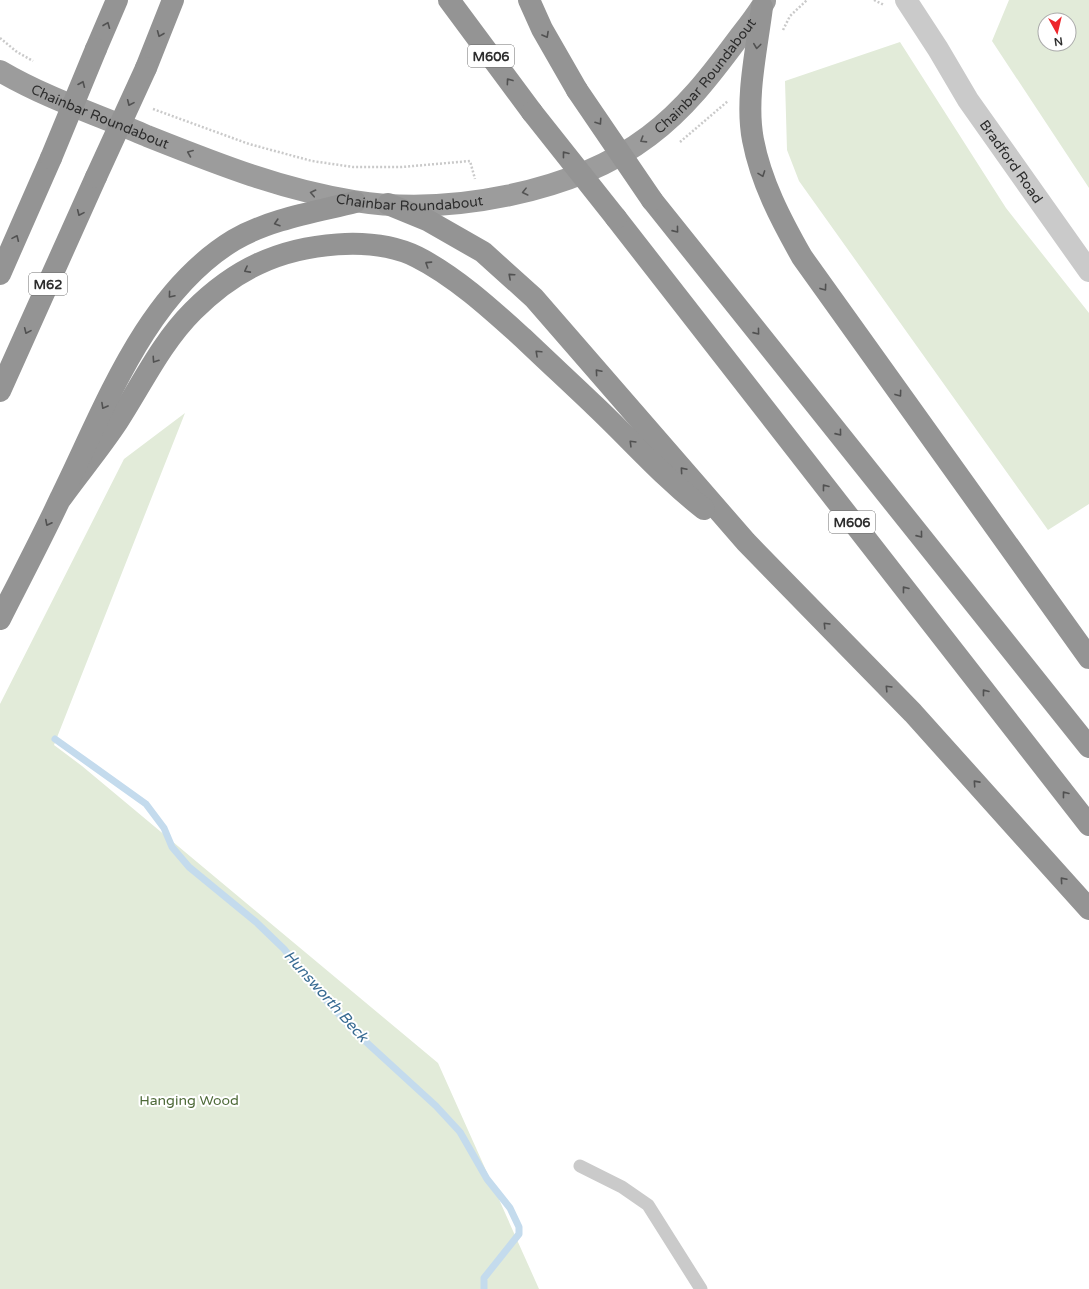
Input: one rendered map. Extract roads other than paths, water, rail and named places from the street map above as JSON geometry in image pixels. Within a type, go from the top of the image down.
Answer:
[{"type":"highway","points":[[0,274],[51,158],[117,0]]},
{"type":"highway","name":"M62","points":[[0,391],[146,68],[174,0]]},
{"type":"highway","name":"M606","points":[[449,0],[532,112],[1089,825]]},
{"type":"highway","name":"M606","points":[[529,0],[542,29],[577,90],[652,200],[1089,747]]},
{"type":"highway","points":[[764,3],[753,85],[753,139],[761,172],[780,216],[802,257],[1089,658]]},
{"type":"highway","name":"Chainbar Roundabout","points":[[0,71],[47,94],[225,167],[299,190],[355,202],[388,204],[434,205],[482,201],[555,184],[605,162],[648,137],[684,106],[717,67],[764,3]]},
{"type":"highway","points":[[0,619],[62,497],[97,418],[146,330],[164,304],[187,276],[210,256],[235,239],[261,228],[355,202]]},
{"type":"highway","points":[[388,204],[427,220],[460,237],[483,252],[534,298],[746,542],[913,713],[1089,909]]},
{"type":"highway","points":[[62,497],[117,422],[154,362],[175,332],[212,293],[234,276],[259,263],[283,254],[338,245],[365,244],[392,249],[417,257],[461,285],[493,311],[595,406],[677,488],[746,542]]},
{"type":"street","name":"Bradford Road","points":[[906,0],[938,49],[968,100],[1089,272]]},
{"type":"street","name":"Bradford Road","points":[[922,0],[938,49]]},
{"type":"lane","points":[[580,1166],[622,1187],[648,1205],[701,1289]]},
{"type":"waterway","name":"Hunsworth Beck","points":[[55,739],[146,804],[164,828],[172,847],[189,867],[256,922],[284,949],[316,989],[353,1030],[436,1106],[460,1132],[487,1179],[510,1208],[519,1227],[519,1234],[484,1278],[484,1289]]},
{"type":"park label","name":"Hanging Wood","points":[[189,1100]]}]
